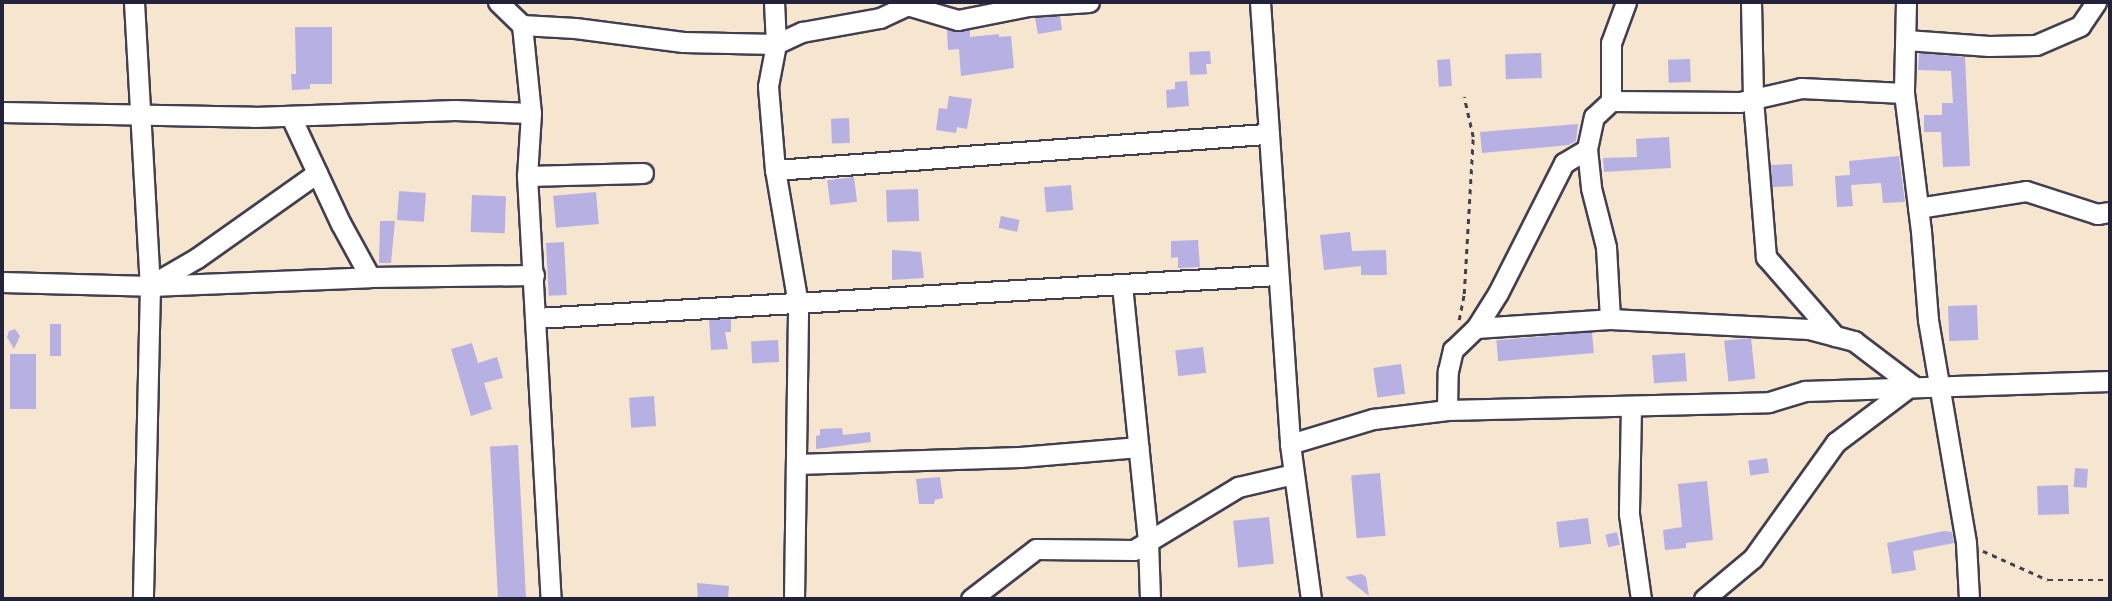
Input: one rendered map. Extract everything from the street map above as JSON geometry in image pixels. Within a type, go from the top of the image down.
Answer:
[{"type":"street","points":[[134,2],[150,286],[143,599]]},
{"type":"street","points":[[498,2],[522,25],[531,113],[527,176],[551,599]]},
{"type":"street","points":[[774,2],[776,44],[768,86],[775,170],[798,304],[794,599]]},
{"type":"street","points":[[522,25],[575,28],[683,42],[776,44],[802,32],[880,18],[912,4],[958,20],[1029,6],[1089,2]]},
{"type":"street","points":[[1260,2],[1290,444],[1311,599]]},
{"type":"street","points":[[1611,101],[1611,43],[1626,2]]},
{"type":"street","points":[[1751,2],[1754,99],[1766,257],[1835,336]]},
{"type":"street","points":[[1906,2],[1904,93],[1928,320],[1966,543],[1969,599]]},
{"type":"street","points":[[1906,40],[1989,46],[2036,45],[2080,26],[2096,2]]},
{"type":"street","points":[[1610,319],[1606,247],[1591,188],[1587,149],[1594,117],[1611,101],[1740,102],[1801,88],[1904,93]]},
{"type":"street","points":[[2,112],[142,117],[291,117],[455,110],[531,113]]},
{"type":"street","points":[[291,117],[370,277]]},
{"type":"street","points":[[775,170],[1269,134]]},
{"type":"street","points":[[1447,410],[1448,371],[1453,351],[1476,328],[1498,292],[1564,163],[1587,149]]},
{"type":"street","points":[[150,286],[197,258],[317,173]]},
{"type":"street","points":[[527,176],[643,173]]},
{"type":"street","points":[[1918,208],[2026,191],[2097,214],[2110,212]]},
{"type":"street","points":[[2,282],[150,286],[370,277],[534,275]]},
{"type":"street","points":[[536,318],[1278,275]]},
{"type":"street","points":[[1122,285],[1148,541],[1150,599]]},
{"type":"street","points":[[1476,328],[1610,319],[1809,329],[1854,341],[1912,385]]},
{"type":"street","points":[[1290,444],[1373,419],[1447,410],[1769,402],[1805,391],[1912,385],[2110,381]]},
{"type":"street","points":[[1704,599],[1753,558],[1836,442],[1912,385]]},
{"type":"street","points":[[1631,405],[1629,514],[1641,599]]},
{"type":"street","points":[[796,464],[1020,457],[1139,447]]},
{"type":"street","points":[[971,599],[1036,549],[1134,550],[1238,487],[1294,474]]},
{"type":"path","points":[[1453,351],[1464,294],[1473,137],[1464,97]]},
{"type":"path","points":[[1966,543],[2048,580],[2110,580]]},
{"type":"building","points":[[1060,16],[1062,30],[1038,34],[1035,18]]},
{"type":"building","points":[[295,27],[332,27],[332,84],[310,84],[310,89],[292,90],[291,74],[296,74]]},
{"type":"building","points":[[947,29],[970,30],[970,37],[999,34],[999,37],[1011,36],[1014,68],[961,76],[959,49],[948,50]]},
{"type":"building","points":[[1210,51],[1211,64],[1206,64],[1207,74],[1190,75],[1189,52]]},
{"type":"building","points":[[1541,53],[1542,78],[1506,79],[1505,54]]},
{"type":"building","points":[[1919,53],[1965,57],[1970,166],[1943,167],[1941,132],[1924,132],[1924,115],[1942,115],[1942,103],[1953,103],[1951,71],[1918,70]]},
{"type":"building","points":[[1450,59],[1452,86],[1439,87],[1437,60]]},
{"type":"building","points":[[1690,59],[1691,82],[1669,83],[1668,60]]},
{"type":"building","points":[[1187,81],[1189,106],[1167,108],[1166,90],[1175,89],[1175,82]]},
{"type":"building","points":[[949,96],[972,99],[967,129],[957,127],[956,133],[936,130],[939,108],[947,109]]},
{"type":"building","points":[[849,118],[850,143],[832,144],[831,119]]},
{"type":"building","points":[[1578,124],[1576,141],[1569,145],[1482,153],[1480,132]]},
{"type":"building","points":[[1669,137],[1671,168],[1604,172],[1603,158],[1637,157],[1636,139]]},
{"type":"building","points":[[1899,156],[1905,202],[1883,203],[1881,183],[1851,185],[1853,206],[1837,207],[1835,176],[1850,175],[1849,161]]},
{"type":"building","points":[[1792,164],[1793,186],[1772,187],[1771,165]]},
{"type":"building","points":[[854,177],[857,202],[830,205],[827,180]]},
{"type":"building","points":[[1071,185],[1073,210],[1046,212],[1044,187]]},
{"type":"building","points":[[918,189],[919,221],[887,222],[886,190]]},
{"type":"building","points":[[399,191],[426,193],[424,222],[397,220]]},
{"type":"building","points":[[596,192],[599,224],[556,228],[553,196]]},
{"type":"building","points":[[472,195],[506,196],[505,233],[471,232]]},
{"type":"building","points":[[1001,216],[1020,220],[1017,232],[999,228]]},
{"type":"building","points":[[380,221],[395,221],[391,263],[379,263]]},
{"type":"building","points":[[1350,232],[1352,251],[1386,250],[1387,275],[1361,275],[1361,266],[1324,270],[1320,235]]},
{"type":"building","points":[[1198,240],[1200,267],[1178,268],[1178,257],[1171,258],[1171,241]]},
{"type":"building","points":[[564,242],[567,295],[549,296],[546,243]]},
{"type":"building","points":[[892,250],[921,252],[924,278],[892,280]]},
{"type":"building","points":[[1977,305],[1978,340],[1949,341],[1948,306]]},
{"type":"building","points":[[731,319],[731,332],[725,332],[728,349],[711,350],[709,320]]},
{"type":"building","points":[[50,324],[61,324],[61,356],[50,356]]},
{"type":"building","points":[[15,329],[20,336],[14,349],[7,337],[9,331]]},
{"type":"building","points":[[1592,332],[1594,353],[1498,361],[1496,340]]},
{"type":"building","points":[[1751,338],[1755,379],[1728,382],[1724,341]]},
{"type":"building","points":[[778,340],[779,362],[752,363],[751,341]]},
{"type":"building","points":[[472,343],[478,363],[497,357],[503,378],[484,383],[492,409],[471,416],[451,349]]},
{"type":"building","points":[[1203,347],[1206,373],[1178,376],[1175,350]]},
{"type":"building","points":[[1685,353],[1687,381],[1654,383],[1652,355]]},
{"type":"building","points":[[10,354],[36,354],[36,409],[10,409]]},
{"type":"building","points":[[1401,364],[1405,394],[1377,398],[1373,368]]},
{"type":"building","points":[[654,396],[656,426],[631,428],[629,398]]},
{"type":"building","points":[[842,428],[843,435],[870,432],[871,442],[816,449],[816,436],[820,435],[820,429]]},
{"type":"building","points":[[518,445],[526,599],[498,599],[490,446]]},
{"type":"building","points":[[1767,458],[1769,473],[1750,475],[1748,461]]},
{"type":"building","points":[[2075,468],[2088,469],[2087,488],[2074,487]]},
{"type":"building","points":[[1380,473],[1385,536],[1357,538],[1351,476]]},
{"type":"building","points":[[940,477],[943,498],[935,500],[934,504],[919,504],[916,479]]},
{"type":"building","points":[[1707,481],[1713,540],[1686,543],[1686,548],[1665,550],[1663,530],[1682,527],[1678,484]]},
{"type":"building","points":[[2068,485],[2069,514],[2038,515],[2037,486]]},
{"type":"building","points":[[1269,517],[1274,564],[1238,568],[1233,521]]},
{"type":"building","points":[[1588,518],[1591,544],[1559,548],[1556,522]]},
{"type":"building","points":[[1944,531],[1952,532],[1954,543],[1913,551],[1916,570],[1892,574],[1887,543]]},
{"type":"building","points":[[1617,532],[1620,545],[1608,547],[1605,535]]},
{"type":"building","points":[[1362,574],[1366,577],[1369,596],[1345,577]]},
{"type":"building","points":[[697,583],[729,586],[728,599],[698,599]]}]
